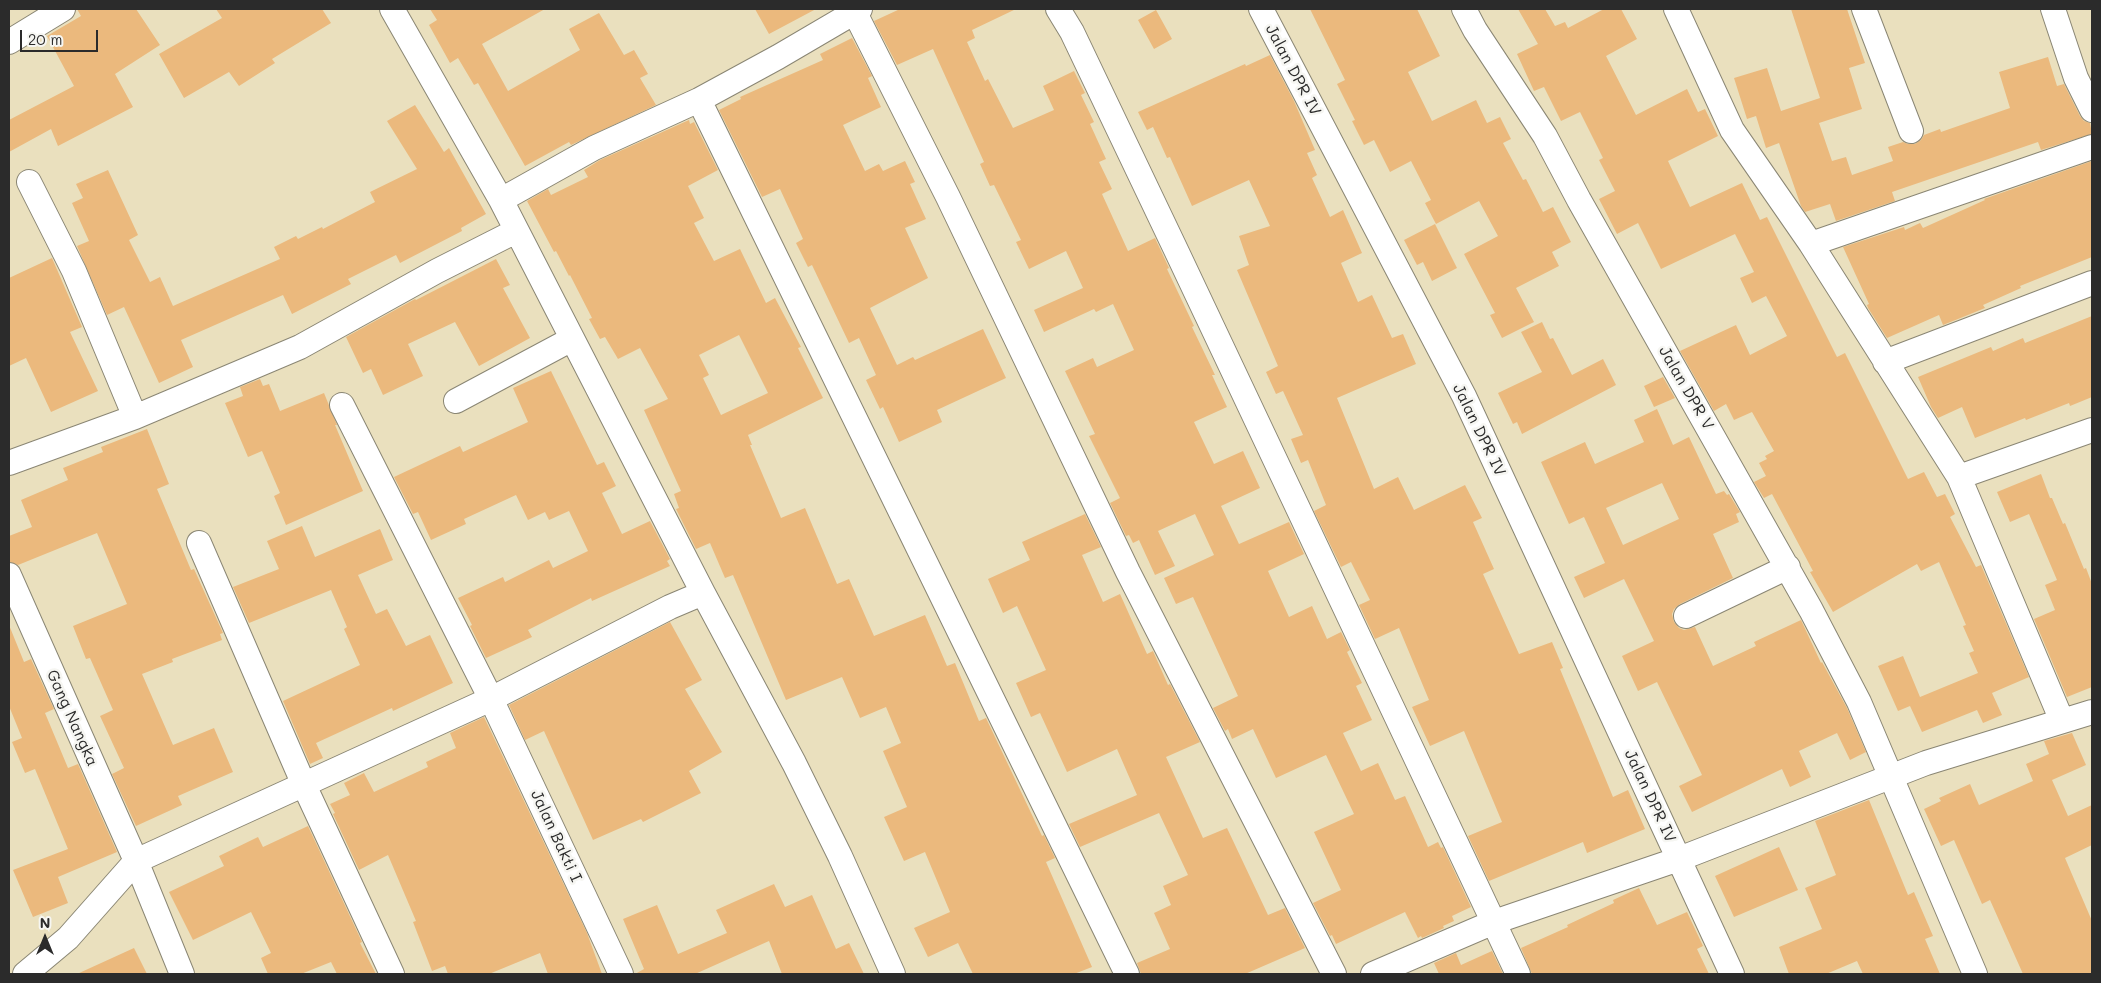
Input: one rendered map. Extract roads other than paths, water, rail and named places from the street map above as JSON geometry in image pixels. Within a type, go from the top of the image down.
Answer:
[{"type":"street","points":[[9,42],[63,9]]},
{"type":"street","points":[[392,9],[501,200],[703,593],[794,763],[840,856],[893,974]]},
{"type":"street","points":[[1058,9],[1072,32],[1176,250],[1518,974]]},
{"type":"street","name":"Jalan DPR IV","points":[[1261,9],[1464,396],[1732,974]]},
{"type":"street","name":"Jalan DPR V","points":[[1464,9],[1475,30],[1545,136],[1579,200],[1788,568],[1859,702],[1975,974]]},
{"type":"street","points":[[1676,9],[1732,130],[1811,244],[1958,477],[2062,721]]},
{"type":"street","points":[[1864,9],[1911,131]]},
{"type":"street","points":[[2053,9],[2076,78],[2092,110]]},
{"type":"street","points":[[501,200],[594,148],[699,100],[778,57],[856,10],[1128,572],[1334,974]]},
{"type":"street","points":[[699,100],[1127,974]]},
{"type":"street","points":[[1811,244],[2092,147]]},
{"type":"street","points":[[29,182],[74,270],[135,417]]},
{"type":"street","points":[[9,463],[135,417],[300,347],[437,271],[516,231]]},
{"type":"street","points":[[1885,362],[2092,283]]},
{"type":"street","points":[[456,401],[572,339]]},
{"type":"street","name":"Jalan Bakti I","points":[[342,406],[491,698],[620,974]]},
{"type":"street","points":[[1958,477],[2092,430]]},
{"type":"street","points":[[199,543],[304,785],[392,974]]},
{"type":"street","points":[[1686,616],[1788,568]]},
{"type":"street","name":"Gang Nangka","points":[[9,575],[136,861],[182,974]]},
{"type":"street","points":[[25,974],[68,938],[136,861],[491,698],[644,620],[703,593]]},
{"type":"street","points":[[1373,974],[1494,922],[1679,859],[1926,763],[2092,712]]}]
